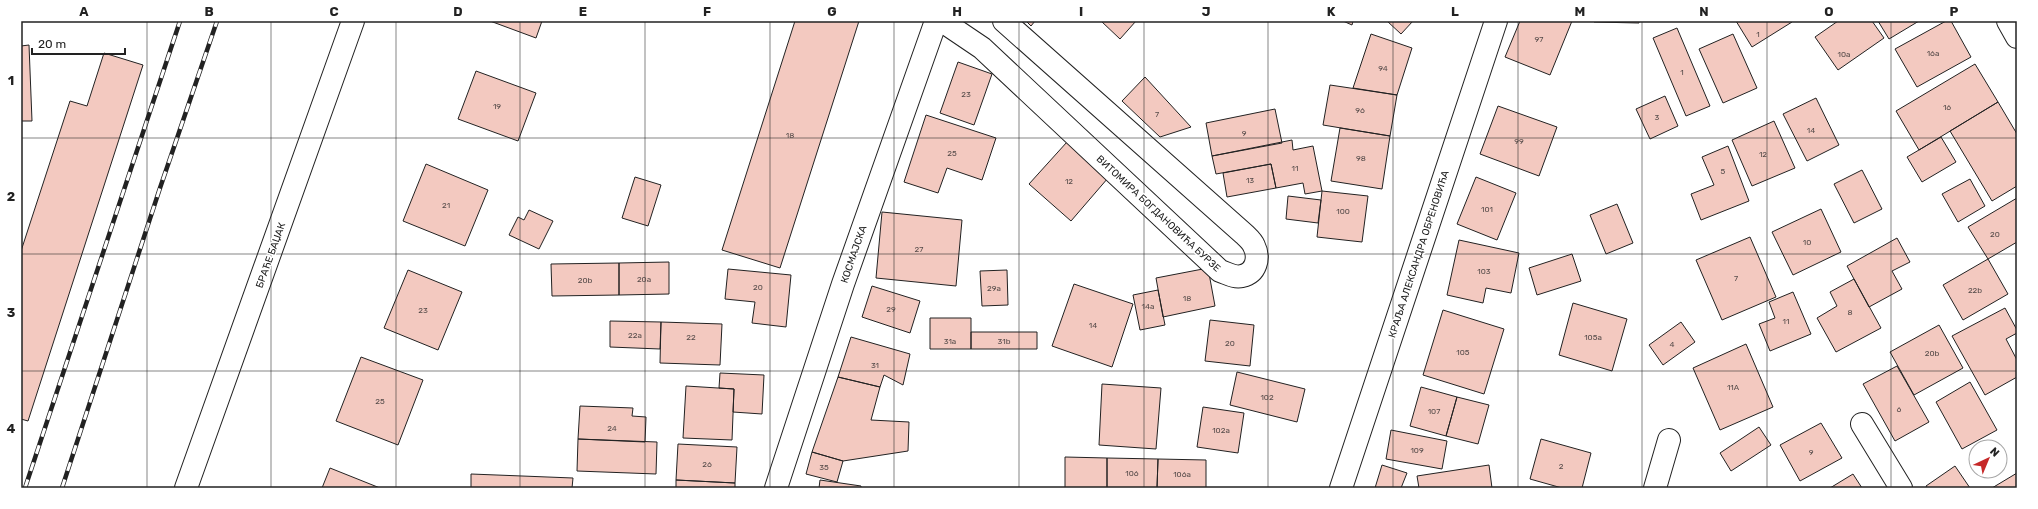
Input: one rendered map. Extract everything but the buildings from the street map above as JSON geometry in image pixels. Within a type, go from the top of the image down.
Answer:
[{"type":"street","name":"БРАЋЕ БАЏАК","points":[[186,488],[353,21]]},
{"type":"street","name":"КОСМАЈСКА","points":[[776,488],[843,284],[936,21]]},
{"type":"street","name":"ВИТОМИРА БОГДАНОВИЋА БУРЗЕ","points":[[942,21],[982,48],[1220,271],[1232,276],[1241,276],[1251,272],[1256,264],[1257,255],[1254,246],[1244,234],[1004,21]]},
{"type":"street","name":"КРАЉА АЛЕКСАНДРА ОБРЕНОВИЋА","points":[[1341,488],[1496,21]]},
{"type":"street","points":[[2008,21],[2017,37]]},
{"type":"street","points":[[1862,424],[1901,488]]},
{"type":"street","points":[[1655,488],[1669,440]]},
{"type":"railway","points":[[25,488],[180,21]]},
{"type":"railway","points":[[62,488],[160,188],[217,21]]}]
